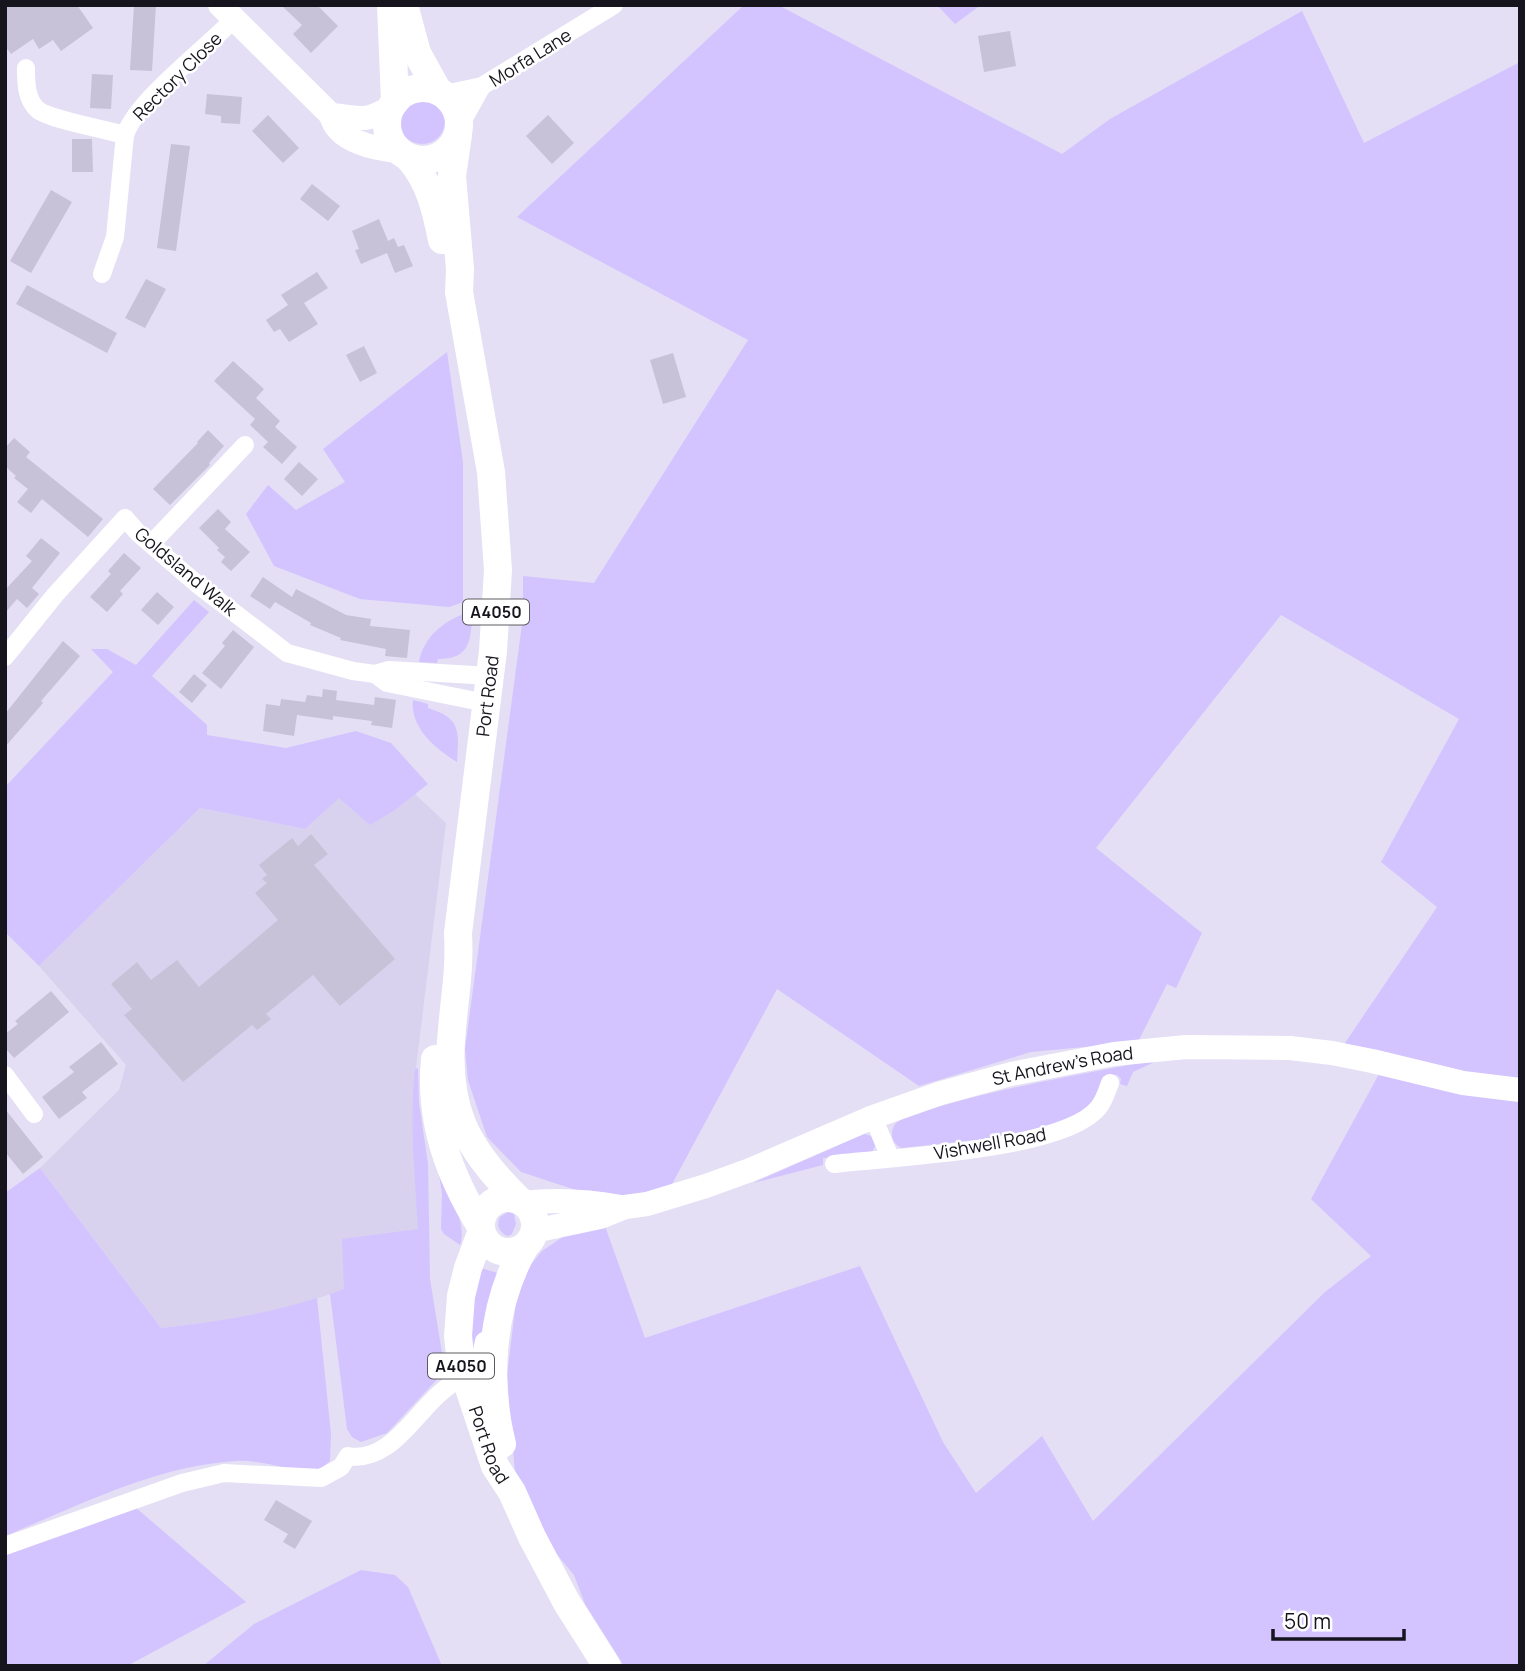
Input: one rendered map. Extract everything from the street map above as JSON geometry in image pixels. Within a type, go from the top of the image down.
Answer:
[{"type":"main road","name":"Port Road","points":[[391,5],[393,104],[387,119],[387,132],[391,141],[418,168],[431,193],[448,272],[459,292]]},
{"type":"main road","points":[[404,5],[417,53],[441,93],[457,110],[459,131],[453,146],[443,155],[422,161],[404,155]]},
{"type":"main road","points":[[393,104],[415,88],[441,93]]},
{"type":"main road","name":"Port Road","points":[[459,131],[452,176],[460,269],[459,292],[491,472],[498,570],[488,690],[458,933],[460,967],[450,1065],[454,1099],[470,1144],[490,1171],[521,1202]]},
{"type":"main road","name":"Port Road","points":[[458,933],[446,965],[434,1063],[435,1106],[443,1147],[464,1200],[481,1230],[464,1282],[459,1313],[459,1350],[495,1466],[512,1492],[566,1602],[603,1664]]},
{"type":"main road","points":[[510,1198],[521,1202],[532,1213],[529,1240],[516,1252],[501,1252],[485,1242],[481,1230],[484,1212],[490,1204],[498,1200],[510,1198]]},
{"type":"main road","name":"Port Road","points":[[512,1492],[500,1434],[493,1366],[499,1317],[510,1277],[529,1240]]},
{"type":"street","name":"Morfa Lane","points":[[441,93],[482,86],[614,5]]},
{"type":"street","points":[[226,12],[331,115],[333,122],[348,136],[376,149],[404,155]]},
{"type":"street","name":"Rectory Close","points":[[102,274],[115,237],[128,126],[226,12]]},
{"type":"street","name":"Rectory Close","points":[[26,68],[26,89],[37,109],[52,116],[125,135]]},
{"type":"street","name":"Morfa Lane","points":[[459,131],[482,86]]},
{"type":"street","points":[[331,115],[359,120],[376,116],[393,104]]},
{"type":"street","points":[[151,544],[245,446]]},
{"type":"street","name":"Goldsland Walk","points":[[5,657],[55,595],[125,519],[197,584],[287,653],[329,666],[375,674],[389,670],[488,690]]},
{"type":"street","name":"Goldsland Walk","points":[[375,674],[387,683],[488,690]]},
{"type":"street","name":"St Andrew's Road","points":[[529,1240],[739,1174],[873,1117],[942,1093],[1036,1069],[1125,1053],[1186,1047],[1258,1046],[1332,1053],[1463,1083],[1520,1090]]},
{"type":"street","points":[[5,1075],[34,1115]]},
{"type":"street","name":"Vishwell Road","points":[[834,1164],[966,1151],[1035,1139],[1076,1124],[1098,1108],[1111,1083]]},
{"type":"street","points":[[873,1117],[890,1157]]},
{"type":"street","name":"St Andrew's Road","points":[[521,1202],[596,1202],[625,1208]]},
{"type":"street","points":[[5,1546],[182,1483],[224,1473],[321,1478],[341,1467],[348,1456],[360,1458],[386,1447],[440,1392],[479,1365],[486,1330],[499,1317]]},
{"type":"shaded area","points":[[744,5],[778,5],[1062,154],[1110,119],[1302,11],[1364,143],[1520,62],[1520,1082],[1473,1075],[1343,1046],[1437,907],[1381,862],[1459,719],[1281,615],[1096,848],[1202,933],[1176,988],[1167,984],[1138,1042],[1031,1052],[919,1086],[777,989],[671,1186],[632,1199],[585,1193],[521,1172],[487,1137],[468,1080],[465,1049],[523,617],[523,576],[594,583],[748,340],[517,217]]},
{"type":"shaded area","points":[[937,5],[981,5],[955,24]]},
{"type":"shaded area","points":[[422,98],[438,105],[445,121],[438,137],[422,144],[406,137],[399,121],[406,105]]},
{"type":"shaded area","points":[[447,352],[463,462],[463,602],[449,607],[360,599],[274,566],[246,514],[268,485],[296,510],[345,482],[323,449]]},
{"type":"shaded area","points":[[194,600],[209,612],[152,676],[207,725],[207,735],[286,748],[356,731],[391,743],[428,784],[395,810],[370,825],[339,798],[305,829],[200,808],[39,966],[5,932],[5,787],[113,672],[91,649],[107,649],[136,665]]},
{"type":"shaded area","points":[[473,611],[470,638],[463,651],[449,658],[438,659],[437,663],[419,662],[426,644],[438,629],[454,618]]},
{"type":"shaded area","points":[[413,700],[428,704],[428,708],[452,721],[456,727],[458,742],[457,762],[426,737],[416,720]]},
{"type":"shaded area","points":[[415,794],[446,823],[414,1084],[414,1166],[419,1229],[344,1290],[286,1308],[215,1322],[161,1328],[40,1168],[119,1090],[126,1065],[39,966],[200,808],[305,829],[339,797],[395,810]]},
{"type":"shaded area","points":[[1161,1059],[1133,1072],[1127,1086],[1120,1084],[1121,1079],[1117,1075],[1107,1076],[1086,1111],[1023,1135],[901,1148],[892,1138],[895,1124],[918,1112],[1025,1085]]},
{"type":"shaded area","points":[[418,1068],[419,1103],[428,1164],[430,1279],[442,1353],[442,1374],[387,1433],[361,1442],[352,1437],[347,1429],[330,1294],[344,1289],[342,1239],[418,1229],[413,1109],[415,1069]]},
{"type":"shaded area","points":[[1379,1074],[1520,1101],[1520,1666],[624,1666],[585,1604],[574,1575],[555,1552],[515,1473],[507,1376],[516,1301],[528,1268],[542,1251],[573,1230],[605,1226],[645,1338],[860,1266],[943,1442],[976,1493],[1042,1436],[1093,1521],[1325,1292],[1371,1256],[1311,1199]]},
{"type":"shaded area","points":[[864,1134],[871,1136],[875,1146],[872,1152],[866,1155],[823,1158],[823,1165],[753,1183]]},
{"type":"shaded area","points":[[437,1161],[459,1216],[462,1237],[460,1245],[441,1229],[442,1194]]},
{"type":"shaded area","points":[[40,1168],[161,1328],[240,1317],[317,1298],[331,1434],[330,1461],[320,1470],[298,1470],[246,1461],[205,1464],[117,1489],[5,1536],[5,1193]]},
{"type":"shaded area","points":[[508,1212],[514,1214],[516,1224],[512,1234],[508,1236],[500,1231],[498,1222],[500,1217]]},
{"type":"shaded area","points":[[481,1268],[501,1274],[475,1357],[467,1331]]},
{"type":"shaded area","points":[[135,1507],[246,1602],[127,1666],[5,1666],[5,1553]]},
{"type":"shaded area","points":[[361,1570],[395,1575],[408,1587],[442,1666],[203,1666],[254,1624]]},
{"type":"building","points":[[5,5],[77,5],[93,28],[61,51],[53,40],[39,49],[33,39],[11,54],[5,46]]},
{"type":"building","points":[[134,5],[156,5],[152,71],[130,70]]},
{"type":"building","points":[[281,5],[317,5],[338,26],[311,53],[293,34],[302,25]]},
{"type":"building","points":[[1010,31],[1016,66],[984,72],[978,36]]},
{"type":"building","points":[[92,74],[113,75],[111,109],[90,108]]},
{"type":"building","points":[[207,94],[242,97],[240,124],[221,123],[221,116],[205,114]]},
{"type":"building","points":[[268,115],[299,148],[283,163],[252,131]]},
{"type":"building","points":[[548,115],[574,143],[552,164],[526,136]]},
{"type":"building","points":[[72,139],[92,139],[93,172],[72,172]]},
{"type":"building","points":[[171,144],[190,146],[176,251],[157,248]]},
{"type":"building","points":[[312,184],[340,206],[328,221],[300,199]]},
{"type":"building","points":[[51,190],[72,202],[31,273],[10,261]]},
{"type":"building","points":[[379,219],[388,241],[394,238],[398,247],[404,245],[413,266],[395,273],[387,253],[361,264],[355,250],[359,249],[352,231]]},
{"type":"building","points":[[317,272],[328,288],[304,303],[318,324],[289,342],[280,329],[274,332],[266,320],[288,305],[281,295]]},
{"type":"building","points":[[146,279],[166,289],[145,328],[125,318]]},
{"type":"building","points":[[27,285],[117,333],[107,353],[16,304]]},
{"type":"building","points":[[364,346],[377,373],[360,382],[346,355]]},
{"type":"building","points":[[673,353],[686,397],[663,404],[650,360]]},
{"type":"building","points":[[233,361],[264,389],[256,398],[280,421],[275,427],[297,447],[282,464],[263,447],[268,442],[250,425],[255,419],[214,381]]},
{"type":"building","points":[[208,430],[224,446],[210,465],[170,505],[153,489]]},
{"type":"building","points":[[14,438],[30,452],[26,457],[103,519],[88,537],[42,499],[31,513],[17,502],[28,489],[14,478],[16,476],[5,466],[5,448]]},
{"type":"building","points":[[299,462],[318,479],[302,496],[284,479]]},
{"type":"building","points":[[218,509],[231,522],[225,529],[250,552],[231,571],[221,562],[225,557],[217,550],[219,548],[199,528]]},
{"type":"building","points":[[41,538],[60,553],[32,588],[39,594],[27,608],[17,599],[5,613],[5,590],[32,561],[26,556]]},
{"type":"building","points":[[124,553],[141,568],[120,591],[123,594],[107,612],[90,597],[111,574],[108,571]]},
{"type":"building","points":[[263,577],[292,597],[296,589],[346,615],[371,619],[370,626],[410,630],[407,658],[385,656],[386,649],[340,640],[341,638],[310,625],[311,623],[275,602],[270,609],[250,596]]},
{"type":"building","points":[[157,592],[174,607],[158,625],[141,610]]},
{"type":"building","points":[[233,630],[254,647],[221,689],[202,673],[225,646],[222,643]]},
{"type":"building","points":[[63,641],[80,656],[5,747],[5,714]]},
{"type":"building","points":[[194,674],[207,685],[192,703],[179,692]]},
{"type":"building","points":[[323,689],[337,691],[336,700],[374,705],[375,697],[396,700],[392,728],[371,725],[372,721],[333,716],[333,720],[297,715],[294,736],[263,731],[266,704],[280,706],[281,699],[305,702],[307,695],[322,697]]},
{"type":"building","points":[[311,834],[328,854],[314,865],[395,959],[340,1006],[313,975],[266,1014],[271,1019],[257,1030],[252,1025],[183,1082],[124,1015],[132,1009],[111,984],[137,962],[151,980],[177,960],[199,987],[278,920],[255,893],[267,883],[262,879],[267,875],[259,865],[292,838],[298,846]]},
{"type":"building","points":[[51,991],[69,1012],[14,1058],[5,1048],[5,1034],[18,1024],[15,1021]]},
{"type":"building","points":[[101,1042],[118,1064],[82,1092],[87,1098],[59,1119],[42,1097],[74,1072],[69,1067]]},
{"type":"building","points":[[5,1109],[43,1157],[23,1174],[5,1152]]},
{"type":"building","points":[[276,1500],[312,1521],[295,1549],[283,1542],[288,1534],[264,1520]]}]
